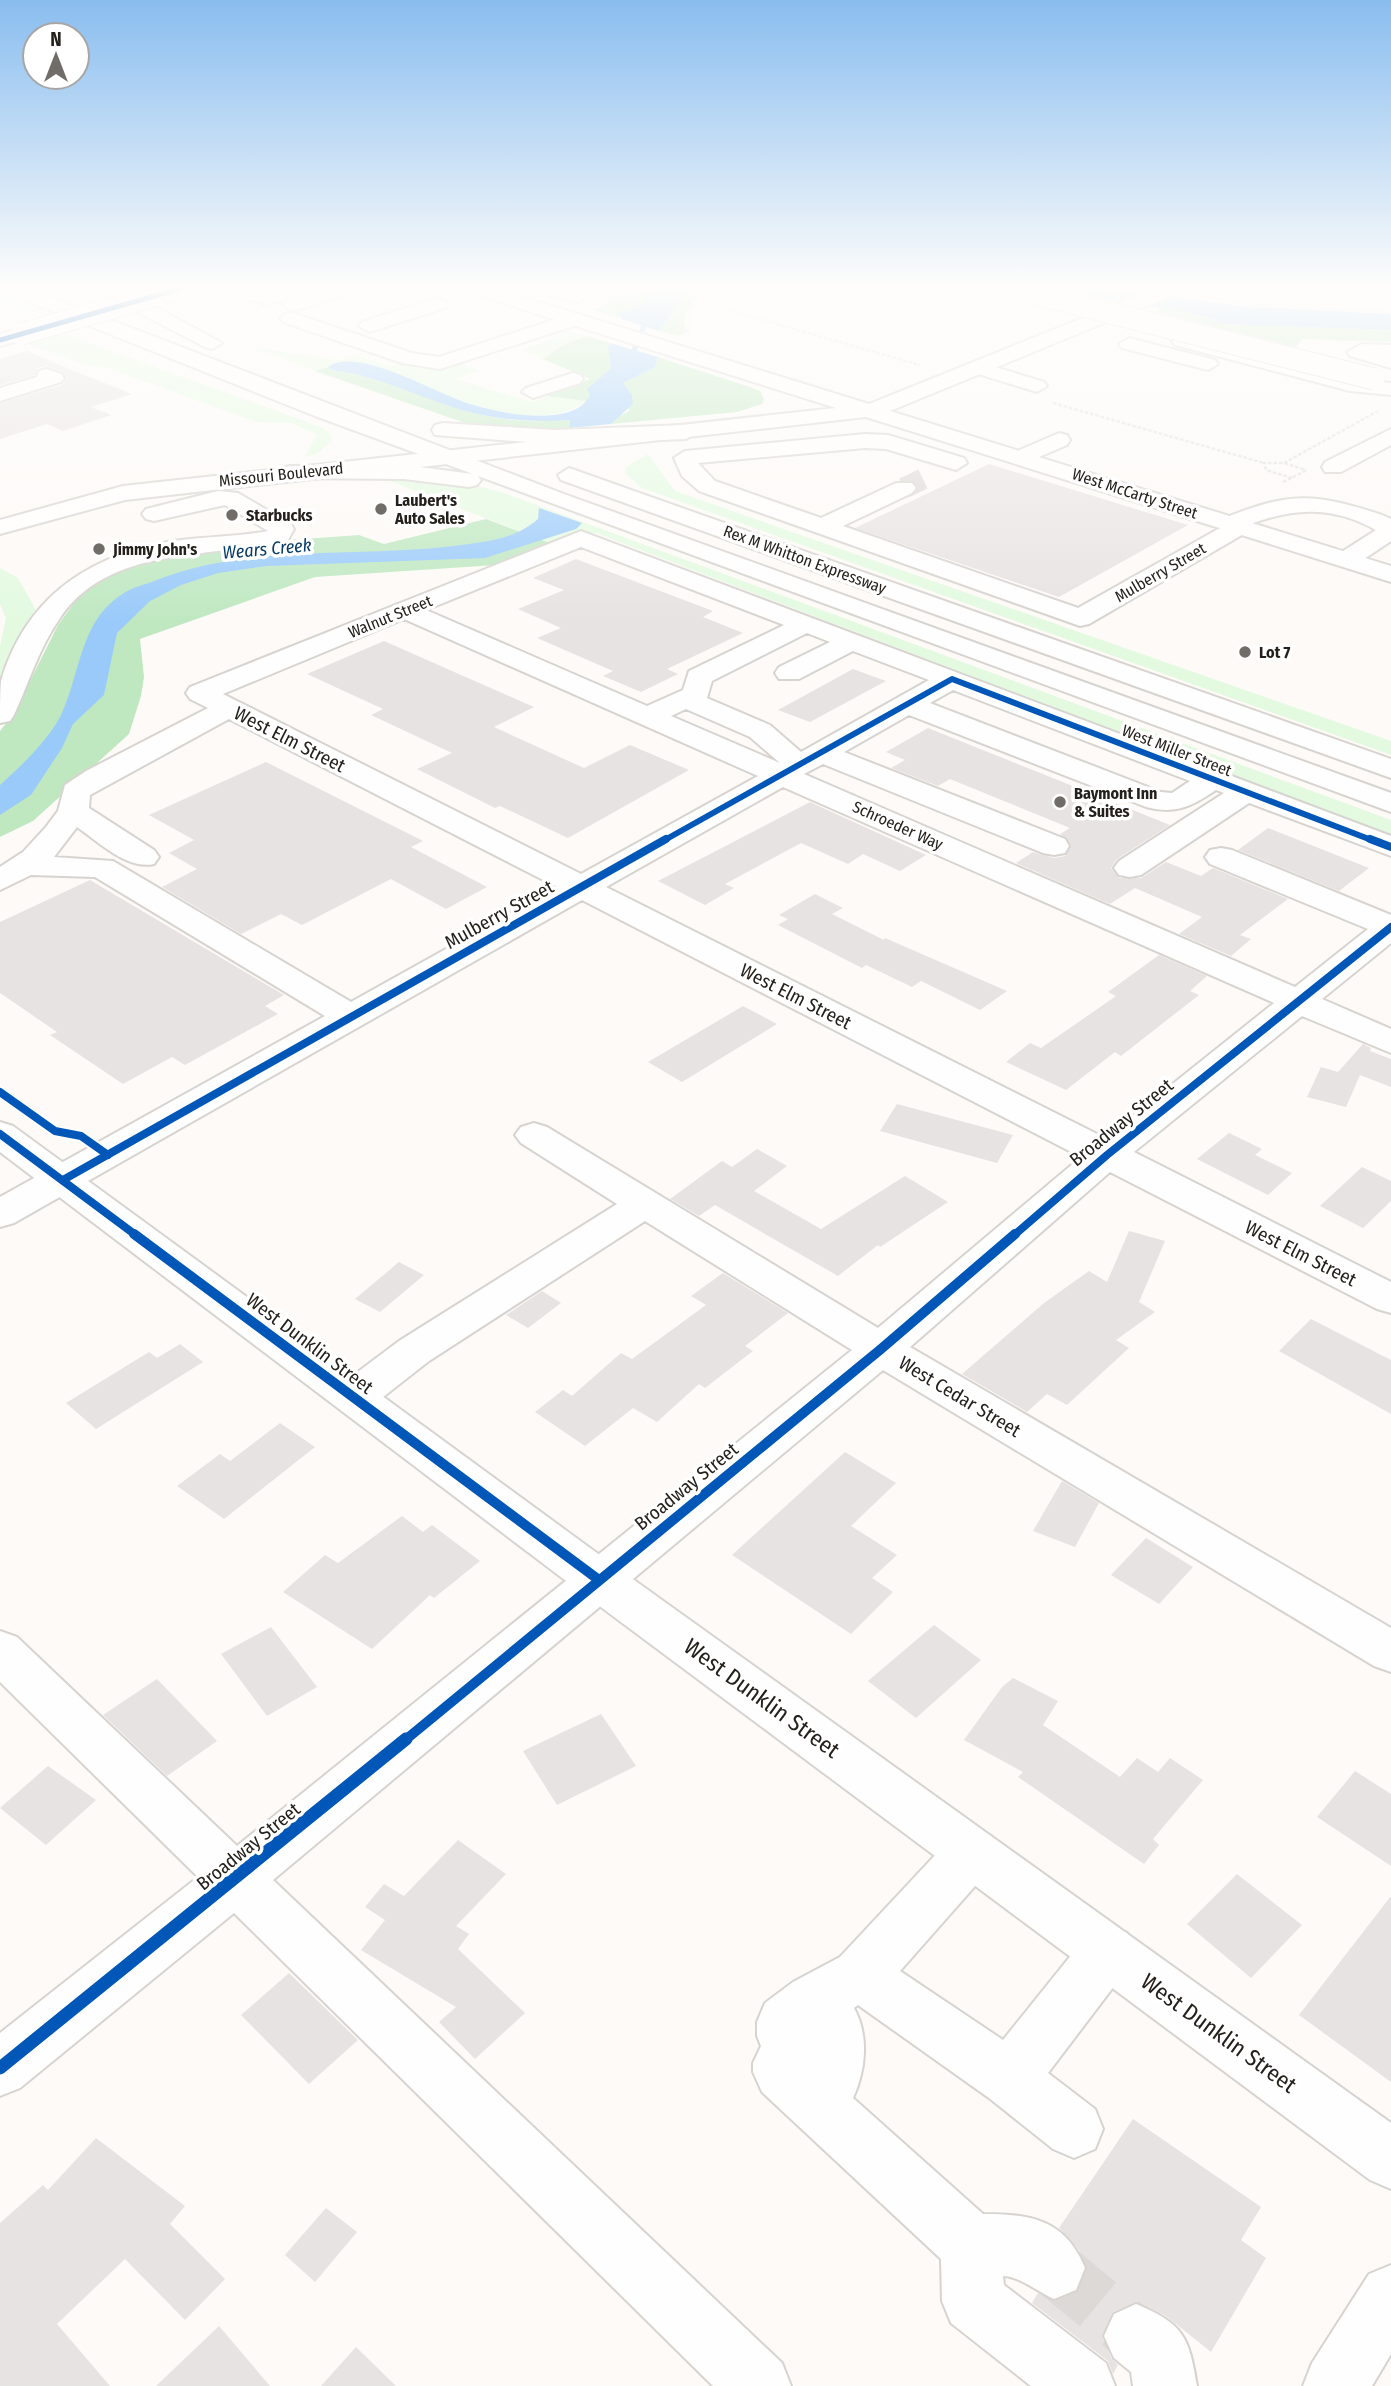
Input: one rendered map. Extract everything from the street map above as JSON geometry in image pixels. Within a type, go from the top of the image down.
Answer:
[{"type":"main road","name":"Rex M Whitton Expressway","points":[[297,400],[455,458],[556,499],[1391,803]]},
{"type":"main road","points":[[737,426],[767,416],[779,407],[781,400]]},
{"type":"main road","name":"West McCarty Street","points":[[841,400],[1391,574]]},
{"type":"main road","name":"Missouri Boulevard","points":[[0,527],[123,493],[290,472],[455,458],[873,410],[898,400]]},
{"type":"main road","points":[[1351,400],[1356,402]]},
{"type":"main road","points":[[290,472],[347,445],[348,430],[323,411]]},
{"type":"main road","points":[[737,426],[888,433],[1003,451]]},
{"type":"main road","name":"Rex M Whitton Expressway","points":[[686,432],[555,437],[435,427],[501,452],[614,475],[1391,769]]},
{"type":"main road","points":[[614,475],[646,446],[686,432]]},
{"type":"main road","points":[[1333,467],[1391,436]]},
{"type":"main road","points":[[929,475],[956,463],[1051,438]]},
{"type":"main road","points":[[904,488],[821,527],[707,486],[690,471],[685,458],[866,441],[888,442],[956,463]]},
{"type":"main road","points":[[290,472],[424,473],[494,484],[556,499]]},
{"type":"main road","points":[[123,493],[201,545]]},
{"type":"main road","points":[[0,715],[33,640],[65,594],[80,581],[117,562],[141,554],[262,539],[279,535],[282,529],[230,498],[218,498],[154,514]]},
{"type":"main road","name":"Mulberry Street","points":[[821,527],[1080,618],[1235,525],[1280,503],[1327,505],[1379,522],[1390,529],[1390,533],[1346,560]]},
{"type":"main road","name":"Walnut Street","points":[[14,873],[50,843],[73,811],[76,791],[214,701],[236,669],[404,610],[581,538]]},
{"type":"main road","name":"West Miller Street","points":[[581,538],[1391,847]]},
{"type":"main road","name":"Schroeder Way","points":[[404,610],[649,716],[798,763],[1299,1002],[1391,1042]]},
{"type":"main road","points":[[649,716],[696,694],[699,677],[806,624]]},
{"type":"main road","points":[[789,673],[853,641]]},
{"type":"main road","name":"Mulberry Street","points":[[0,1214],[63,1181],[349,1016],[583,888],[798,763],[952,679]]},
{"type":"main road","points":[[684,699],[767,733],[798,763],[1054,846]]},
{"type":"main road","name":"West Elm Street","points":[[214,701],[1391,1299]]},
{"type":"main road","points":[[907,704],[1157,801],[1178,802],[1213,779]]},
{"type":"main road","points":[[1130,868],[1247,792]]},
{"type":"main road","points":[[73,811],[144,857]]},
{"type":"main road","points":[[1221,857],[1391,927]]},
{"type":"main road","points":[[14,873],[78,865],[102,868],[349,1016]]},
{"type":"main road","name":"Broadway Street","points":[[0,2068],[236,1879],[881,1349],[1107,1155],[1391,927]]},
{"type":"main road","name":"West Dunklin Street","points":[[0,1134],[599,1580],[1391,2160]]},
{"type":"main road","name":"West Cedar Street","points":[[534,1135],[881,1349],[1391,1651]]},
{"type":"main road","points":[[354,1397],[414,1351],[644,1203]]},
{"type":"main road","points":[[0,1651],[759,2386]]},
{"type":"main road","points":[[812,2036],[972,1852]]},
{"type":"main road","points":[[1009,2078],[1108,1951]]},
{"type":"main road","points":[[812,2036],[1009,2078],[1074,2129]]},
{"type":"main road","points":[[812,2036],[971,2245],[973,2301],[1083,2386]]},
{"type":"main road","points":[[971,2245],[1024,2245],[1054,2268]]},
{"type":"main road","points":[[1335,2386],[1391,2296]]},
{"type":"path","points":[[1064,400],[1264,463],[1284,463],[1307,470]]},
{"type":"path","points":[[1284,463],[1379,410]]},
{"type":"path","points":[[1264,463],[1266,470],[1292,478]]},
{"type":"green space","points":[[197,400],[248,400],[321,427],[331,434],[332,441],[318,453],[305,457],[317,434],[291,423],[257,422]]},
{"type":"green space","points":[[400,400],[436,400],[464,410],[516,420],[570,420],[569,428],[495,429],[468,424]]},
{"type":"green space","points":[[458,400],[587,401],[571,410],[533,416]]},
{"type":"green space","points":[[627,400],[763,400],[762,404],[737,412],[611,424],[615,418],[629,411]]},
{"type":"green space","points":[[648,454],[675,491],[1391,741],[1391,755],[642,488],[626,474],[626,467]]},
{"type":"green space","points":[[382,478],[474,485],[504,493],[1391,820],[1391,836],[596,533],[587,533],[555,545]]},
{"type":"green space","points":[[486,519],[555,545],[496,565],[315,577],[140,639],[144,677],[129,734],[33,821],[0,837],[0,731],[13,715],[58,625],[80,595],[101,578],[138,561],[276,541],[359,535],[384,544]]},
{"type":"green space","points":[[0,568],[18,578],[38,614],[23,632],[0,680],[0,646],[6,618],[0,604]]},
{"type":"water","points":[[433,400],[460,400],[501,412],[544,416],[575,410],[587,400],[633,400],[633,404],[611,424],[569,428],[570,420],[537,421],[494,417]]},
{"type":"water","points":[[539,508],[582,523],[576,529],[485,558],[267,566],[218,573],[181,585],[150,601],[117,633],[104,695],[73,724],[62,748],[31,795],[0,815],[0,785],[34,752],[57,723],[90,632],[109,604],[127,591],[190,569],[226,561],[264,556],[416,549],[488,541],[509,536],[529,526],[538,519]]},
{"type":"building","points":[[9,400],[112,400],[91,407],[111,415],[63,431],[47,424],[0,439],[0,403]]},
{"type":"building","points":[[989,464],[1188,525],[1059,597],[855,528]]},
{"type":"building","points":[[576,559],[713,611],[703,617],[743,633],[667,669],[678,674],[641,692],[603,676],[613,671],[537,638],[561,628],[518,609],[564,590],[533,578]]},
{"type":"building","points":[[384,641],[534,707],[494,727],[584,768],[630,745],[689,770],[568,838],[500,806],[495,808],[417,769],[452,753],[371,715],[383,709],[307,674]]},
{"type":"building","points":[[853,669],[886,681],[810,722],[778,710]]},
{"type":"building","points":[[928,728],[1170,825],[1117,859],[1111,868],[1119,878],[1141,878],[1166,862],[1201,876],[1213,868],[1288,899],[1240,935],[1251,939],[1231,956],[1179,934],[1202,917],[1135,888],[1110,904],[1016,863],[1033,852],[1054,858],[1065,856],[1071,845],[1060,834],[1070,828],[950,779],[938,786],[891,768],[905,760],[886,752]]},
{"type":"building","points":[[266,762],[423,841],[411,847],[487,887],[446,909],[391,879],[302,925],[281,914],[241,934],[162,887],[197,869],[169,853],[194,840],[149,815]]},
{"type":"building","points":[[810,802],[926,855],[900,871],[863,854],[848,864],[801,843],[725,884],[734,888],[705,905],[658,881]]},
{"type":"building","points":[[1268,828],[1369,868],[1339,891],[1238,850]]},
{"type":"building","points":[[90,880],[284,995],[265,1006],[278,1014],[185,1065],[172,1057],[123,1084],[50,1035],[57,1032],[0,993],[0,922]]},
{"type":"building","points":[[815,894],[843,908],[832,914],[884,940],[885,938],[1007,991],[980,1010],[921,981],[912,987],[866,965],[862,968],[778,925],[788,919],[779,915]]},
{"type":"building","points":[[1159,955],[1207,976],[1190,991],[1199,995],[1121,1056],[1115,1052],[1066,1090],[1006,1062],[1030,1043],[1041,1048],[1116,996],[1108,992]]},
{"type":"building","points":[[743,1006],[777,1024],[682,1082],[648,1062]]},
{"type":"building","points":[[1363,1044],[1371,1048],[1370,1051],[1391,1059],[1391,1087],[1360,1075],[1346,1107],[1307,1097],[1321,1067],[1338,1072]]},
{"type":"building","points":[[897,1104],[1013,1135],[997,1163],[880,1131]]},
{"type":"building","points":[[1229,1133],[1262,1149],[1255,1155],[1292,1173],[1268,1195],[1197,1159]]},
{"type":"building","points":[[757,1149],[787,1166],[754,1191],[821,1229],[905,1176],[948,1202],[880,1247],[878,1245],[838,1276],[715,1205],[699,1216],[670,1199],[722,1161],[732,1167]]},
{"type":"building","points":[[1362,1167],[1391,1181],[1391,1201],[1363,1228],[1320,1206]]},
{"type":"building","points":[[1129,1231],[1165,1241],[1139,1302],[1155,1312],[1116,1340],[1129,1348],[1067,1405],[1047,1394],[1027,1412],[962,1374],[1044,1303],[1089,1271],[1107,1282]]},
{"type":"building","points":[[399,1262],[424,1275],[380,1312],[355,1299]]},
{"type":"building","points":[[723,1273],[788,1313],[745,1346],[753,1351],[705,1388],[699,1384],[657,1422],[633,1408],[585,1446],[535,1412],[563,1390],[572,1396],[621,1353],[632,1359],[706,1305],[691,1296]]},
{"type":"building","points":[[542,1291],[561,1303],[528,1328],[506,1315]]},
{"type":"building","points":[[1311,1319],[1391,1360],[1391,1414],[1279,1351]]},
{"type":"building","points":[[180,1344],[203,1362],[96,1429],[66,1403],[149,1352],[157,1358]]},
{"type":"building","points":[[280,1423],[315,1447],[224,1519],[177,1486],[220,1454],[230,1461]]},
{"type":"building","points":[[845,1452],[896,1483],[851,1526],[897,1555],[872,1578],[893,1592],[851,1634],[732,1555]]},
{"type":"building","points":[[1062,1481],[1099,1503],[1075,1547],[1033,1531]]},
{"type":"building","points":[[402,1516],[423,1532],[432,1525],[480,1561],[434,1598],[430,1595],[372,1649],[283,1592],[325,1555],[338,1563]]},
{"type":"building","points":[[1146,1538],[1193,1567],[1159,1604],[1111,1575]]},
{"type":"building","points":[[934,1625],[981,1660],[916,1718],[868,1681]]},
{"type":"building","points":[[271,1627],[317,1687],[267,1716],[221,1654]]},
{"type":"building","points":[[1013,1678],[1058,1701],[1043,1725],[1120,1777],[1137,1758],[1158,1772],[1170,1758],[1203,1780],[1153,1839],[1159,1845],[1144,1864],[1018,1777],[1023,1772],[964,1740],[1002,1687]]},
{"type":"building","points":[[157,1679],[217,1741],[167,1776],[103,1715]]},
{"type":"building","points":[[601,1714],[636,1766],[557,1805],[523,1751]]},
{"type":"building","points":[[48,1766],[96,1800],[46,1845],[0,1808]]},
{"type":"building","points":[[1355,1771],[1391,1794],[1391,1866],[1317,1817]]},
{"type":"building","points":[[458,1840],[506,1874],[456,1926],[469,1934],[458,1949],[525,2013],[475,2059],[439,2022],[456,2007],[361,1950],[385,1920],[365,1907],[384,1884],[404,1896]]},
{"type":"building","points":[[1237,1874],[1302,1925],[1251,1978],[1187,1924]]},
{"type":"building","points":[[1391,1896],[1391,2082],[1299,2015]]},
{"type":"building","points":[[289,1973],[358,2040],[309,2084],[241,2015]]},
{"type":"building","points":[[1133,2119],[1261,2207],[1241,2240],[1266,2258],[1211,2352],[1166,2316],[1137,2302],[1113,2312],[1102,2337],[1112,2359],[1118,2365],[1113,2374],[1108,2361],[1032,2303],[1038,2293],[1055,2301],[1078,2291],[1087,2267],[1079,2250],[1059,2228]]},
{"type":"building","points":[[96,2138],[185,2206],[170,2224],[225,2279],[185,2320],[125,2259],[57,2324],[110,2386],[0,2386],[0,2223],[43,2185],[48,2190]]},
{"type":"building","points":[[326,2208],[357,2232],[315,2282],[285,2255]]},
{"type":"building","points":[[219,2326],[270,2386],[156,2386]]},
{"type":"building","points":[[356,2347],[396,2386],[321,2386]]},
{"type":"tunnel","points":[[904,488],[929,476]]},
{"type":"tunnel","points":[[1054,2268],[1136,2336]]},
{"type":"cycle path","points":[[63,1180],[349,1016],[952,679],[1391,847]]},
{"type":"cycle path","points":[[0,2068],[236,1879],[881,1349],[1107,1155],[1391,927]]},
{"type":"cycle path","points":[[0,1092],[55,1131],[81,1136],[108,1155]]},
{"type":"cycle path","points":[[0,1134],[599,1580]]},
{"type":"place","name":"Laubert's Auto Sales","points":[[381,509]]},
{"type":"place","name":"Starbucks","points":[[232,515]]},
{"type":"place","name":"Jimmy John's","points":[[99,549]]},
{"type":"place","name":"Lot 7","points":[[1245,652]]},
{"type":"place","name":"Baymont Inn & Suites","points":[[1060,802]]},
{"type":"water label","name":"Wears Creek","points":[[267,549]]}]
